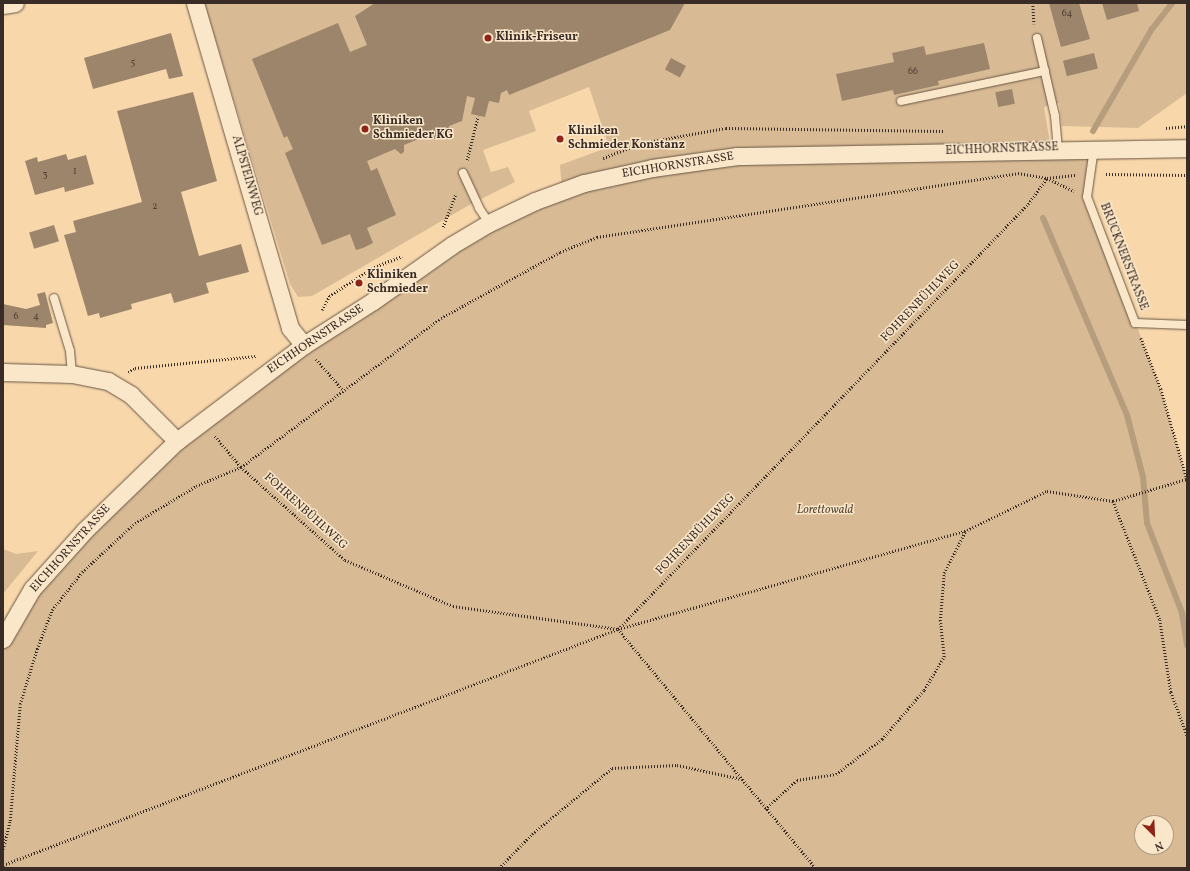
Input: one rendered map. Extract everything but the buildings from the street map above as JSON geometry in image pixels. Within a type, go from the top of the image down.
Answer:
[{"type":"street","points":[[3,5],[15,3]]},
{"type":"street","name":"ALPSTEINWEG","points":[[195,3],[290,328],[304,345]]},
{"type":"street","name":"EICHHORNSTRASSE","points":[[3,639],[32,589],[85,530],[177,441],[304,345],[489,223],[535,201],[584,184],[652,168],[737,156],[1094,148],[1187,148]]},
{"type":"street","points":[[3,372],[72,374],[108,382],[131,395],[177,441]]},
{"type":"lane","points":[[1036,38],[1055,116],[1058,149]]},
{"type":"lane","points":[[901,101],[1045,71]]},
{"type":"lane","name":"BRUCKNERSTRASSE","points":[[1094,148],[1087,197],[1135,323],[1187,325]]},
{"type":"lane","points":[[463,173],[479,208],[489,223]]},
{"type":"lane","points":[[54,298],[70,351],[72,374]]},
{"type":"path","points":[[1033,3],[1036,38]]},
{"type":"path","points":[[441,233],[463,173],[478,116]]},
{"type":"path","points":[[3,849],[10,821],[20,704],[37,649],[52,610],[82,572],[135,523],[196,486],[241,467],[441,318],[560,252],[597,237],[1018,173],[1047,178],[1090,174],[1187,175]]},
{"type":"path","points":[[1047,178],[1087,197]]},
{"type":"path","name":"FOHRENBÜHLWEG","points":[[204,421],[241,467],[346,560],[453,606],[618,629],[1028,204],[1047,178]]},
{"type":"path","points":[[3,865],[618,629],[967,530],[1047,491],[1113,501],[1187,479],[1161,389],[1135,323]]},
{"type":"path","points":[[304,345],[343,390]]},
{"type":"path","points":[[108,382],[135,368],[260,355]]},
{"type":"path","points":[[1113,501],[1160,620],[1172,692],[1187,735]]},
{"type":"path","points":[[765,809],[798,780],[836,774],[882,739],[924,690],[944,657],[940,621],[944,572],[967,530]]},
{"type":"path","points":[[618,629],[765,809],[816,868]]},
{"type":"path","points":[[499,868],[532,834],[612,768],[677,765],[741,779]]},
{"type":"green space","name":"Lorettowald","points":[[195,3],[1187,3],[1187,93],[1138,128],[1062,126],[1059,103],[1044,107],[1051,149],[1094,148],[1087,197],[1161,389],[1187,479],[1187,868],[3,868],[3,622],[11,626],[32,589],[177,441],[452,245],[562,191],[560,165],[609,147],[589,87],[529,111],[536,131],[483,150],[491,172],[508,167],[515,182],[471,204],[312,296],[298,297],[290,284],[205,5]]},
{"type":"green space","points":[[3,549],[16,554],[38,551],[3,594]]},
{"type":"waterway","points":[[1093,131],[1152,29],[1172,3]]},
{"type":"waterway","points":[[1043,218],[1127,415],[1143,477],[1147,523],[1182,613],[1187,646]]},
{"type":"place","name":"Klinik-Friseur","points":[[488,38]]},
{"type":"place","name":"Kliniken Schmieder KG","points":[[365,129]]},
{"type":"place","name":"Kliniken Schmieder Konstanz","points":[[560,139]]},
{"type":"place","name":"Kliniken Schmieder","points":[[359,283]]}]
